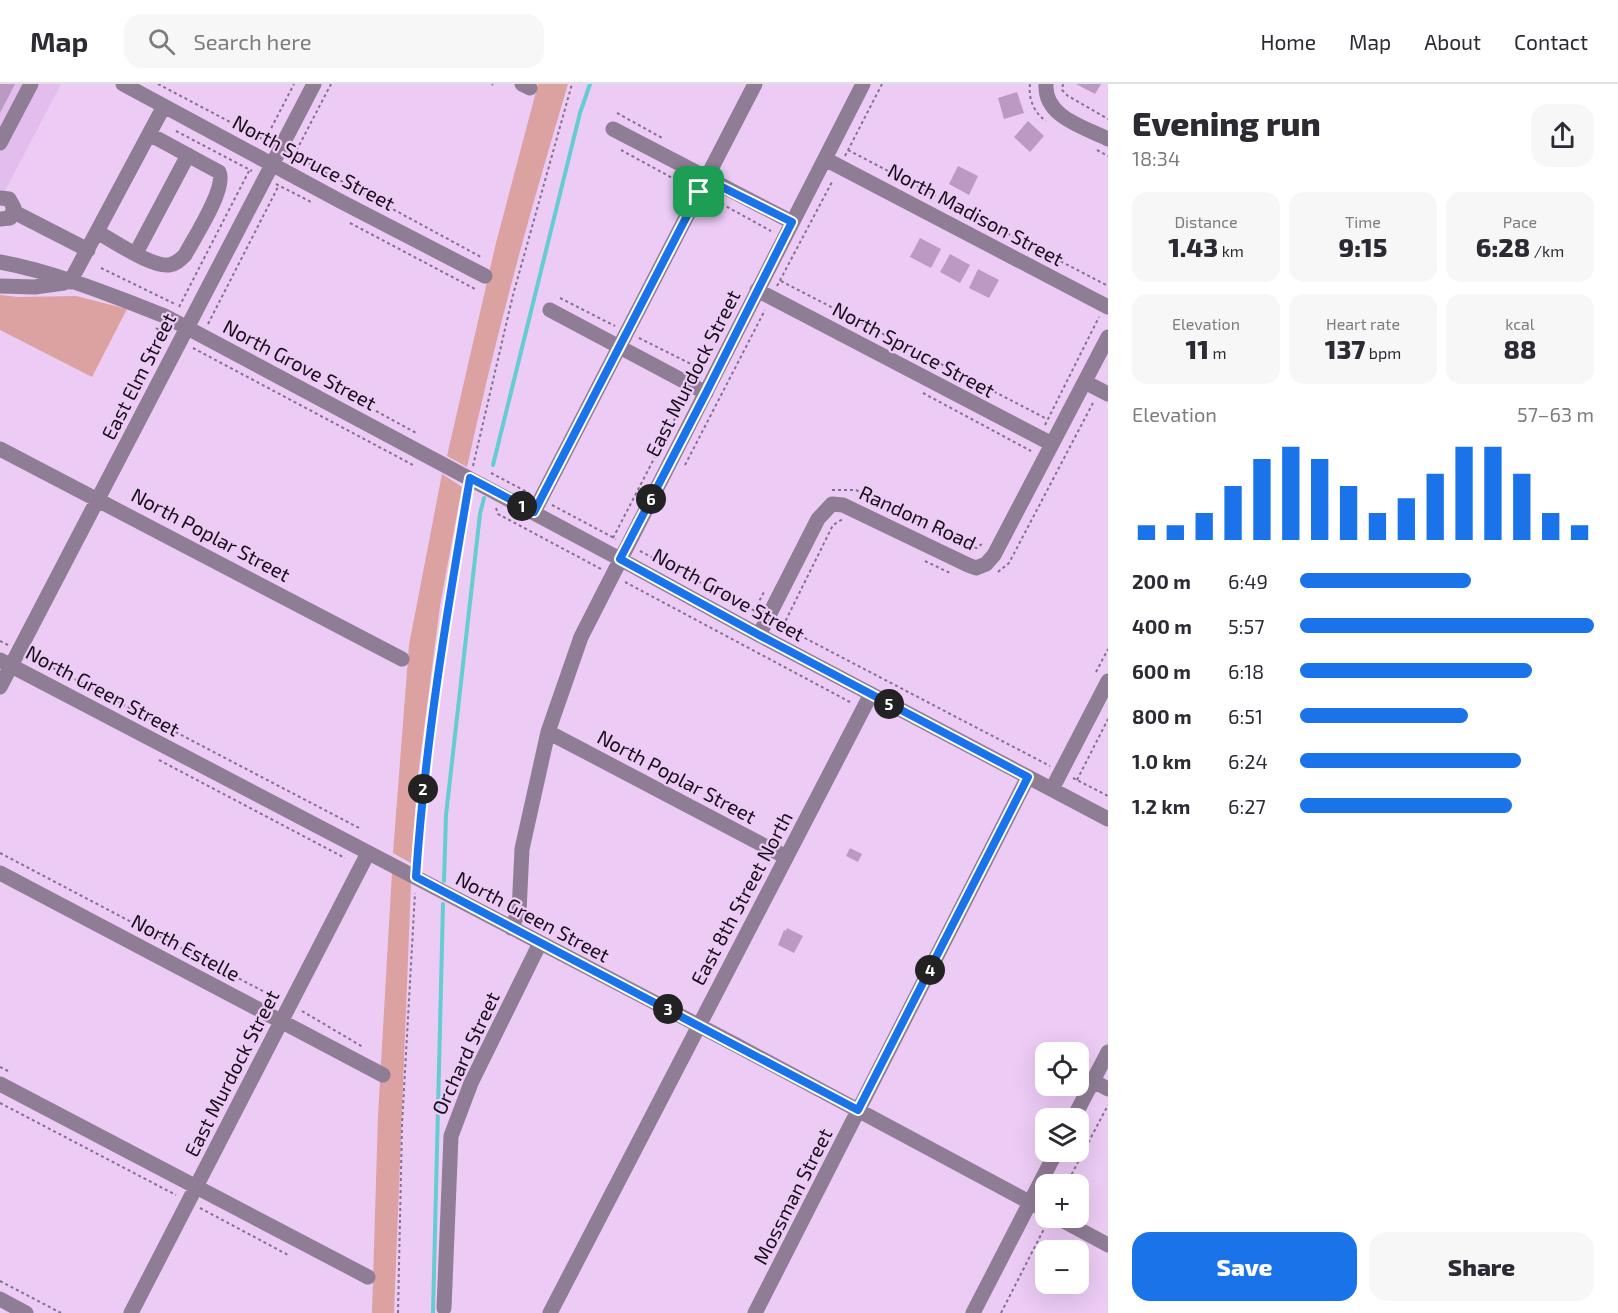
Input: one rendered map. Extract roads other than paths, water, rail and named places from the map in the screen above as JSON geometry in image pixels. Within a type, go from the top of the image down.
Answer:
[{"type":"street","points":[[0,143],[31,84]]},
{"type":"street","name":"North Spruce Street","points":[[123,84],[485,276]]},
{"type":"street","name":"East Elm Street","points":[[0,687],[6,663],[19,651],[314,84]]},
{"type":"street","points":[[537,506],[755,84]]},
{"type":"street","name":"East Murdock Street","points":[[511,928],[519,912],[522,849],[548,732],[581,637],[626,562],[627,545],[706,393],[764,294],[792,222],[863,84]]},
{"type":"street","points":[[1046,84],[1047,100],[1055,111],[1108,139]]},
{"type":"street","points":[[70,282],[164,105]]},
{"type":"street","points":[[613,129],[792,222]]},
{"type":"street","points":[[97,232],[158,264],[171,265],[185,255],[219,190],[222,177],[219,171],[149,134]]},
{"type":"street","points":[[136,253],[188,155]]},
{"type":"street","name":"North Madison Street","points":[[825,159],[1106,306]]},
{"type":"street","points":[[0,198],[5,197],[12,201],[14,212],[10,218],[0,219]]},
{"type":"street","points":[[14,212],[88,250]]},
{"type":"street","name":"North Grove Street","points":[[0,262],[70,282],[165,316],[190,322],[474,469],[609,544],[626,562],[759,635],[1108,819]]},
{"type":"street","name":"North Grove Street","points":[[0,286],[34,287],[70,282]]},
{"type":"street","name":"North Spruce Street","points":[[764,294],[1045,440]]},
{"type":"street","points":[[550,310],[706,393]]},
{"type":"street","name":"Random Road","points":[[759,635],[760,615],[818,519],[832,504],[843,505],[968,565],[976,568],[986,564],[994,555],[1045,440],[1085,382],[1108,337]]},
{"type":"street","points":[[1085,382],[1104,392]]},
{"type":"street","name":"North Poplar Street","points":[[0,449],[402,658]]},
{"type":"street","name":"North Green Street","points":[[6,663],[699,1025],[1035,1206]]},
{"type":"street","points":[[1052,789],[1108,681]]},
{"type":"street","name":"East 8th Street North","points":[[550,1313],[871,694]]},
{"type":"street","name":"North Poplar Street","points":[[548,732],[786,857]]},
{"type":"street","name":"Mossman Street","points":[[756,1313],[1028,777]]},
{"type":"street","name":"East Murdock Street","points":[[131,1313],[368,853]]},
{"type":"street","name":"North Estelle","points":[[0,873],[383,1076]]},
{"type":"street","name":"Orchard Street","points":[[445,1301],[451,1136],[471,1083],[540,943]]},
{"type":"street","points":[[1079,1108],[1107,1055]]},
{"type":"street","points":[[1093,1081],[1108,1089]]},
{"type":"street","points":[[0,1084],[368,1277]]},
{"type":"street","points":[[973,1313],[1051,1162]]},
{"type":"street","points":[[1077,1228],[1108,1245]]},
{"type":"street","points":[[0,1299],[26,1313]]},
{"type":"waterway","points":[[493,465],[580,113],[590,84]]},
{"type":"waterway","points":[[444,881],[446,815],[480,514],[484,498]]},
{"type":"waterway","points":[[433,1313],[443,904]]}]
